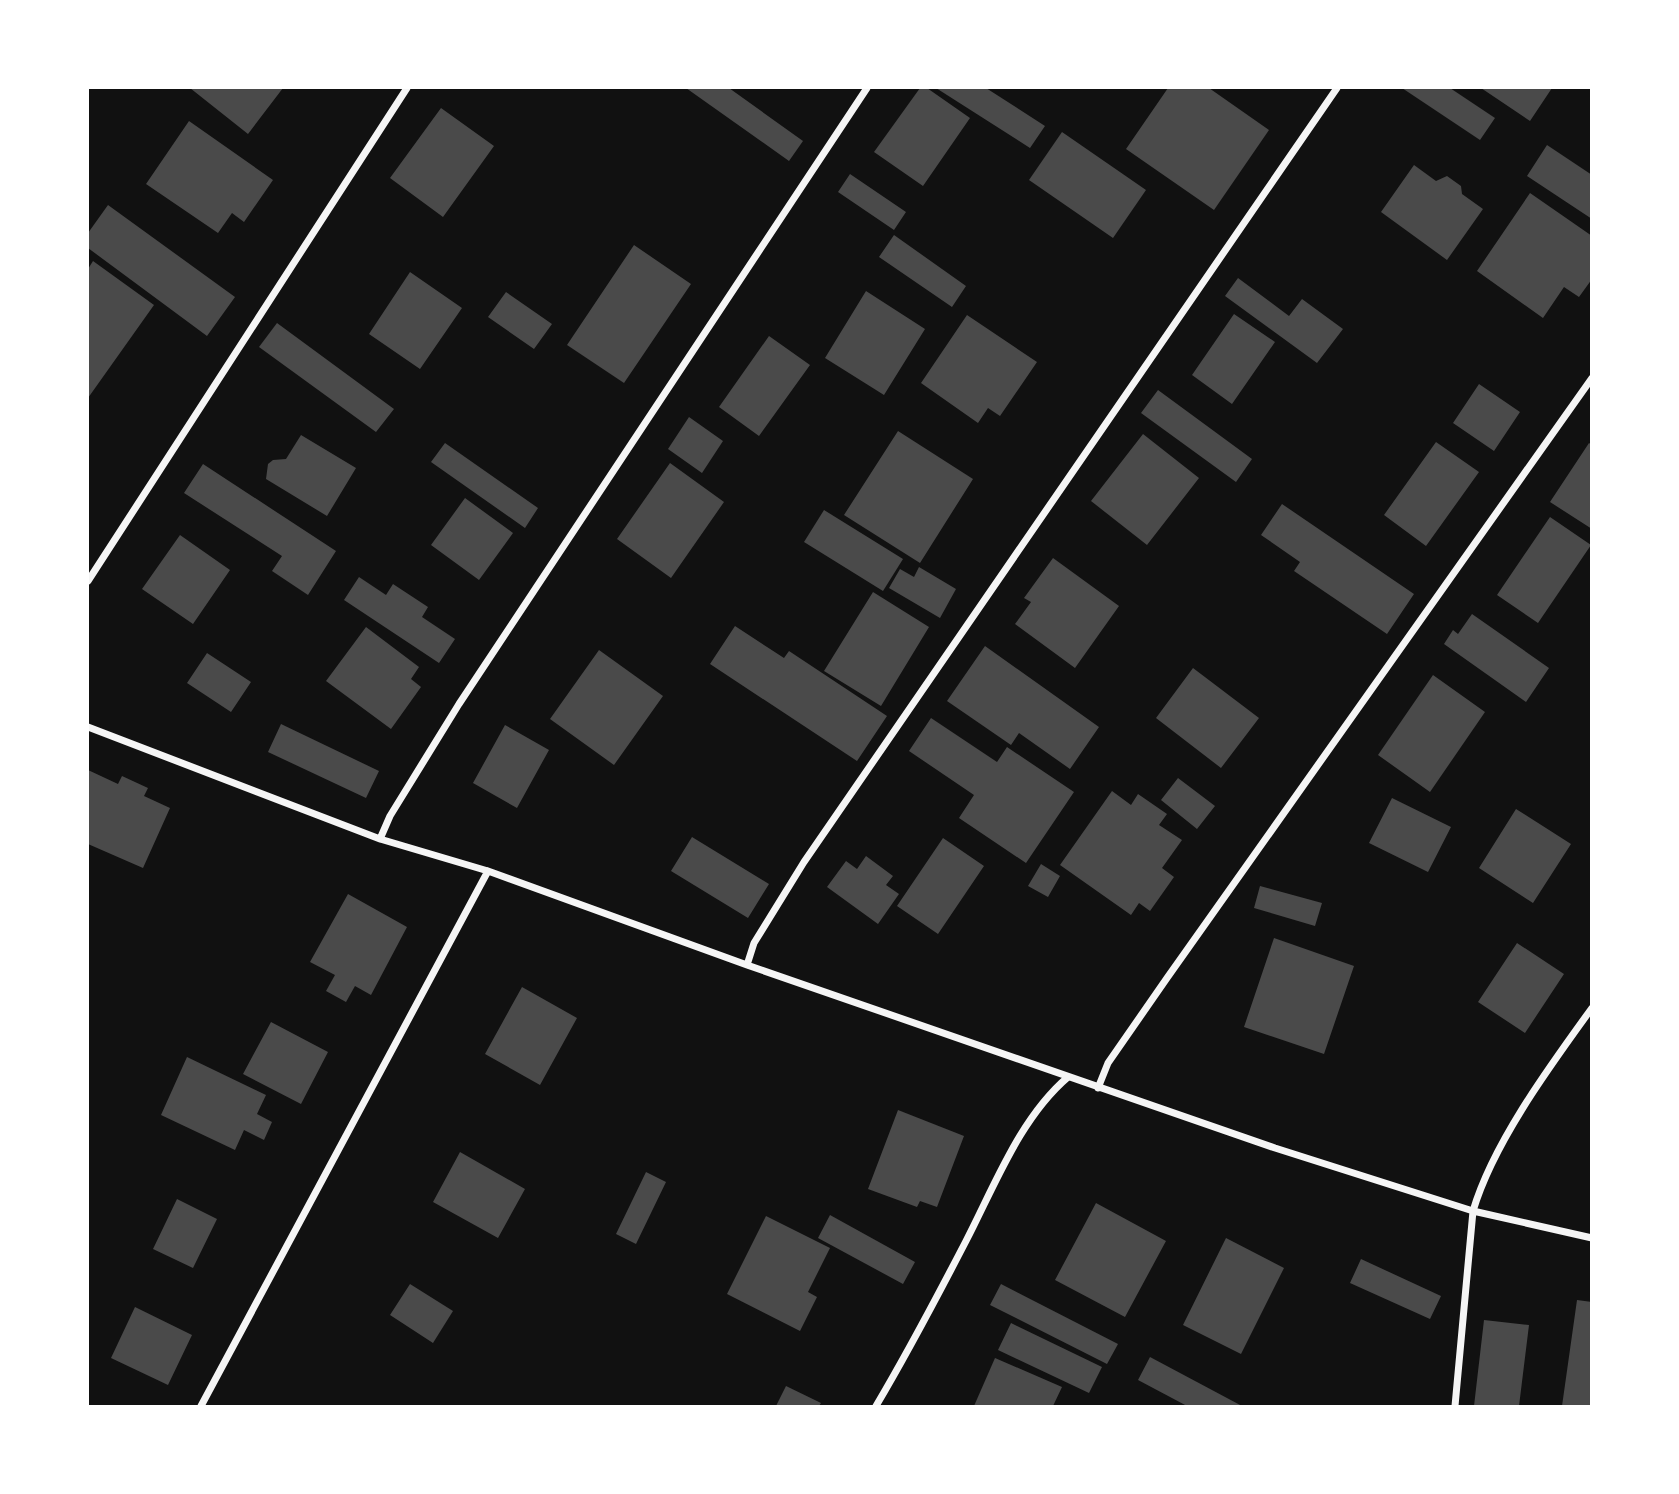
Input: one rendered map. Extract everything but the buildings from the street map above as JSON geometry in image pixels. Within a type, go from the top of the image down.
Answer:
[{"type":"street","points":[[88,581],[407,88]]},
{"type":"street","points":[[380,839],[390,816],[466,692],[867,88]]},
{"type":"street","points":[[747,965],[754,943],[804,862],[1042,511],[1337,88]]},
{"type":"street","points":[[1098,1088],[1108,1063],[1591,377]]},
{"type":"street","points":[[88,727],[380,839],[488,871],[1098,1088],[1473,1211],[1591,1238]]},
{"type":"street","points":[[201,1406],[488,871]]},
{"type":"street","points":[[1455,1406],[1473,1211],[1482,1180],[1559,1054],[1591,1009]]},
{"type":"street","points":[[876,1406],[925,1322],[1021,1135],[1050,1093],[1068,1077]]}]
